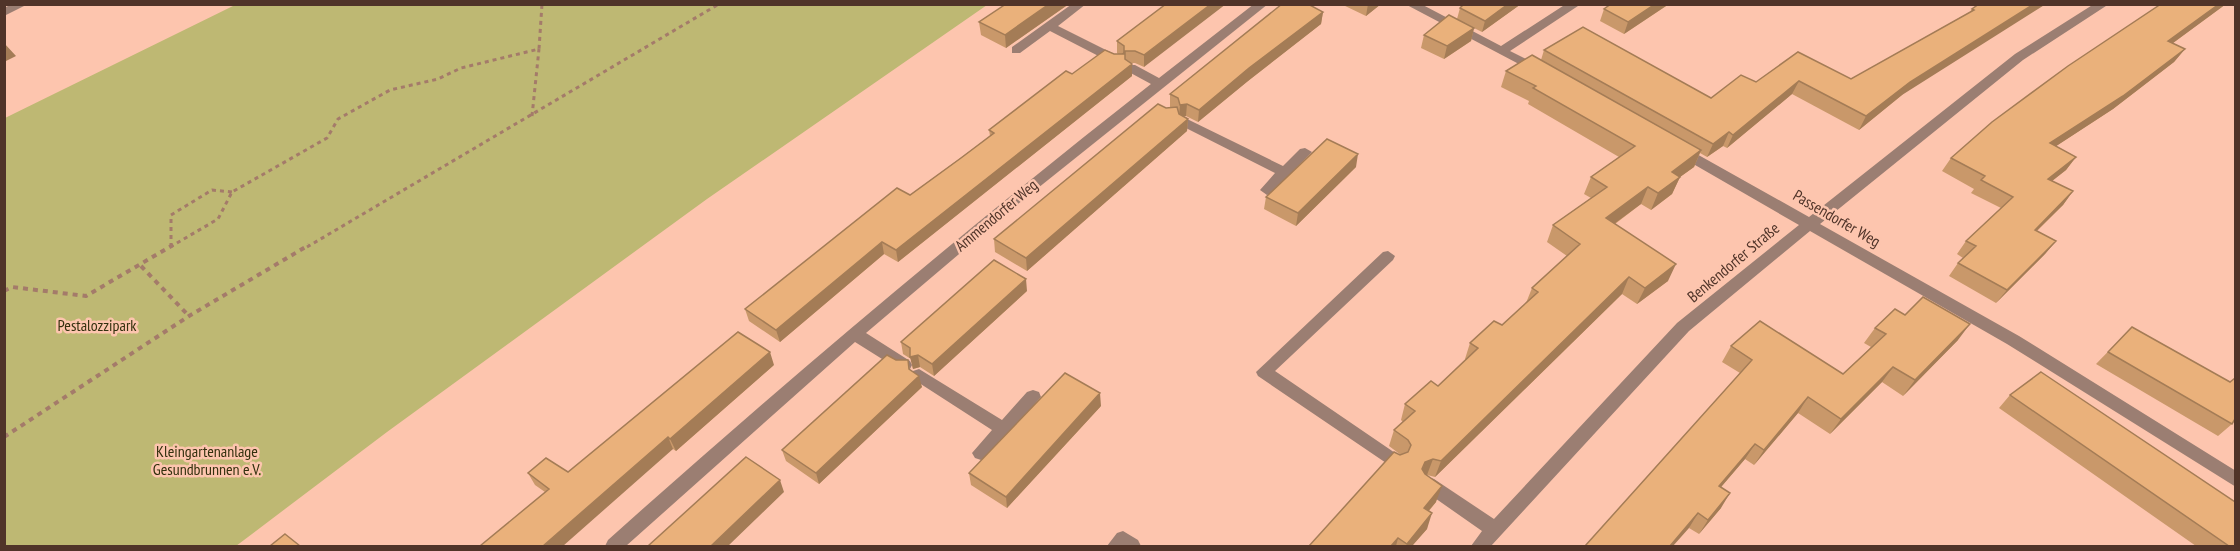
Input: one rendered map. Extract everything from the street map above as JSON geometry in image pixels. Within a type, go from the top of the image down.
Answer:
[{"type":"street","points":[[4,13],[22,4]]},
{"type":"street","points":[[1016,50],[1080,4]]},
{"type":"street","name":"Ammendorfer Weg","points":[[614,546],[855,334],[1004,208],[1144,102],[1160,83],[1262,4]]},
{"type":"street","points":[[1411,4],[1503,50],[1554,79]]},
{"type":"street","points":[[1503,50],[1575,4]]},
{"type":"street","name":"Benkendorfer Straße","points":[[1480,546],[1683,327],[1809,223],[2019,57],[2103,4]]},
{"type":"street","points":[[1049,26],[1118,61]]},
{"type":"street","points":[[1131,68],[1160,83]]},
{"type":"street","points":[[1185,122],[1284,172]]},
{"type":"street","name":"Passendorfer Weg","points":[[1666,142],[2013,340],[2235,480]]},
{"type":"street","points":[[1267,190],[1305,152]]},
{"type":"street","points":[[1388,256],[1264,372],[1395,462]]},
{"type":"street","points":[[855,334],[904,365]]},
{"type":"street","points":[[920,375],[1003,429]]},
{"type":"street","points":[[981,453],[1033,397]]},
{"type":"street","points":[[1428,484],[1494,529]]},
{"type":"street","points":[[1116,546],[1123,539],[1132,546]]},
{"type":"path","points":[[532,116],[542,4]]},
{"type":"path","points":[[4,437],[189,316],[719,4]]},
{"type":"path","points":[[4,291],[12,287],[86,296],[218,219],[232,192],[327,138],[338,119],[390,90],[438,80],[461,68],[539,49]]},
{"type":"path","points":[[171,248],[171,215],[212,190],[232,192]]},
{"type":"path","points":[[141,266],[189,316]]},
{"type":"green space","points":[[235,5],[987,5],[707,199],[387,432],[236,546],[5,546],[5,118]]},
{"type":"building","points":[[1006,4],[1049,4],[1005,35],[979,22]]},
{"type":"building","points":[[1166,4],[1211,4],[1144,55],[1135,51],[1125,51],[1125,59],[1132,64],[896,250],[882,242],[776,330],[745,309],[897,188],[910,195],[961,158],[994,133],[989,130],[1066,71],[1072,74],[1105,50],[1114,54],[1124,54],[1124,46],[1117,41]]},
{"type":"building","points":[[1282,4],[1308,4],[1323,12],[1249,68],[1199,110],[1187,104],[1180,105],[1178,98],[1170,94]]},
{"type":"building","points":[[1464,4],[1508,4],[1485,21],[1460,8]]},
{"type":"building","points":[[1611,4],[1655,4],[1628,22],[1604,9]]},
{"type":"building","points":[[1979,4],[2034,4],[1910,82],[1866,116],[1799,81],[1733,135],[1729,132],[1713,144],[1544,50],[1583,27],[1711,98],[1741,75],[1756,82],[1798,52],[1851,79],[1974,10],[1972,9]]},
{"type":"building","points":[[2161,4],[2219,4],[2168,41],[2185,49],[2123,96],[2050,143],[2076,157],[2048,179],[2073,191],[2035,230],[2056,241],[2007,290],[1958,263],[1976,246],[1966,241],[2013,197],[1981,180],[1985,176],[1951,158],[1992,122],[2068,66]]},
{"type":"building","points":[[1449,15],[1474,28],[1447,46],[1424,35]]},
{"type":"building","points":[[1532,55],[1701,150],[1672,172],[1680,177],[1658,193],[1648,187],[1606,218],[1676,264],[1645,288],[1629,277],[1441,461],[1433,459],[1425,462],[1422,469],[1425,474],[1442,486],[1424,508],[1432,513],[1407,544],[1398,538],[1391,546],[1309,546],[1394,452],[1400,455],[1408,452],[1411,445],[1408,440],[1394,430],[1415,411],[1405,404],[1431,381],[1438,386],[1478,348],[1470,343],[1494,321],[1502,325],[1538,292],[1532,288],[1580,244],[1553,225],[1607,187],[1591,177],[1635,146],[1533,88],[1536,86],[1506,71]]},
{"type":"building","points":[[1158,104],[1166,108],[1177,107],[1179,114],[1188,119],[1026,258],[994,239]]},
{"type":"building","points":[[1327,139],[1358,154],[1298,213],[1266,197]]},
{"type":"building","points":[[994,260],[1026,279],[932,364],[918,355],[910,357],[910,348],[901,342]]},
{"type":"building","points":[[1923,297],[1970,324],[1915,380],[1893,367],[1841,419],[1808,397],[1764,450],[1755,444],[1719,486],[1730,493],[1708,520],[1698,513],[1670,546],[1585,546],[1752,360],[1731,346],[1760,321],[1843,374],[1886,334],[1875,328],[1895,309],[1905,315]]},
{"type":"building","points":[[2132,327],[2230,382],[2235,378],[2235,419],[2232,424],[2108,352]]},
{"type":"building","points":[[738,332],[770,352],[543,546],[480,546],[549,489],[528,473],[546,458],[568,472]]},
{"type":"building","points":[[887,355],[896,360],[908,360],[909,369],[919,376],[816,473],[782,450]]},
{"type":"building","points":[[2041,372],[2235,502],[2235,546],[2229,546],[2010,395]]},
{"type":"building","points":[[1065,373],[1100,393],[1006,497],[969,473]]},
{"type":"building","points":[[746,457],[780,480],[711,546],[648,546]]},
{"type":"building","points":[[285,534],[300,546],[270,546]]},
{"type":"park label","name":"Pestalozzipark","points":[[97,325]]},
{"type":"park label","name":"Kleingartenanlage Gesundbrunnen e.V.","points":[[207,460]]}]
